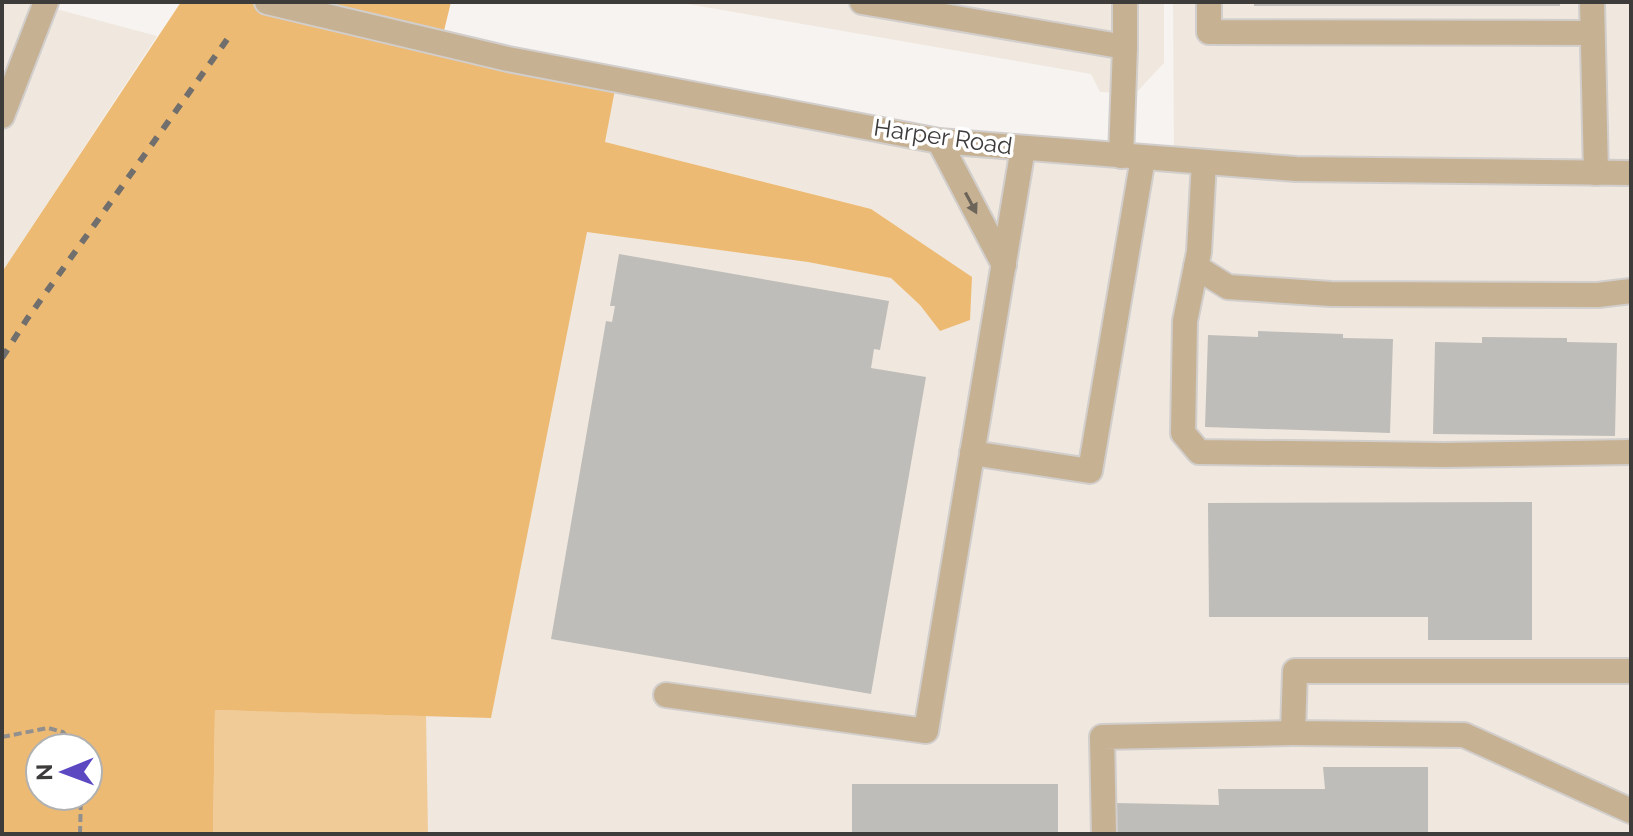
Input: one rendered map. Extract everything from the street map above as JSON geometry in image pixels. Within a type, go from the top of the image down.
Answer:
[{"type":"street","points":[[2,115],[46,2]]},
{"type":"street","name":"Harper Road","points":[[267,2],[508,59],[939,141],[1296,169],[1631,173]]},
{"type":"street","points":[[862,2],[1125,47]]},
{"type":"street","points":[[972,453],[1090,471],[1132,157],[1125,2]]},
{"type":"street","points":[[1209,2],[1209,32],[1592,33]]},
{"type":"street","points":[[1592,2],[1596,173]]},
{"type":"street","points":[[939,141],[1004,265]]},
{"type":"street","points":[[666,695],[926,731],[1023,148]]},
{"type":"street","points":[[1204,162],[1196,267],[1185,321],[1183,433],[1199,452],[1444,455],[1631,452]]},
{"type":"street","points":[[1196,267],[1228,287],[1331,294],[1598,295],[1631,291]]},
{"type":"street","points":[[1293,733],[1295,671],[1631,671]]},
{"type":"street","points":[[1104,834],[1102,737],[1293,733],[1464,735],[1631,811]]},
{"type":"path","points":[[28,732],[48,728],[63,732]]},
{"type":"path","points":[[2,737],[24,733]]},
{"type":"path","points":[[80,834],[81,812]]},
{"type":"shaded area","points":[[2,2],[30,2],[157,36],[2,272]]},
{"type":"shaded area","points":[[181,2],[451,2],[441,43],[617,79],[605,142],[871,209],[972,277],[970,320],[940,331],[920,305],[891,278],[808,262],[587,232],[491,718],[215,710],[213,834],[2,834],[2,272]]},
{"type":"shaded area","points":[[676,2],[1164,2],[1164,63],[1135,94],[1100,92],[1091,74]]},
{"type":"shaded area","points":[[1173,2],[1631,2],[1631,834],[160,834],[164,708],[617,79],[939,141],[1174,159]]},
{"type":"shaded area","points":[[215,710],[426,716],[428,834],[213,834]]},
{"type":"building","points":[[1254,2],[1560,2],[1560,6],[1254,6]]},
{"type":"building","points":[[619,254],[889,301],[880,350],[874,349],[871,368],[926,377],[871,694],[551,639],[606,321],[612,322],[615,306],[610,306]]},
{"type":"building","points":[[1258,331],[1393,339],[1390,433],[1205,427],[1208,335],[1258,337]]},
{"type":"building","points":[[1482,337],[1567,338],[1567,342],[1617,343],[1615,436],[1433,434],[1435,342],[1482,343]]},
{"type":"building","points":[[1532,502],[1532,640],[1428,640],[1428,617],[1209,617],[1208,503]]},
{"type":"building","points":[[1323,767],[1428,767],[1428,834],[1115,834],[1115,803],[1219,805],[1218,789],[1325,789]]},
{"type":"building","points":[[852,784],[1058,784],[1058,834],[852,834]]},
{"type":"railway","points":[[2,358],[231,34]]}]
